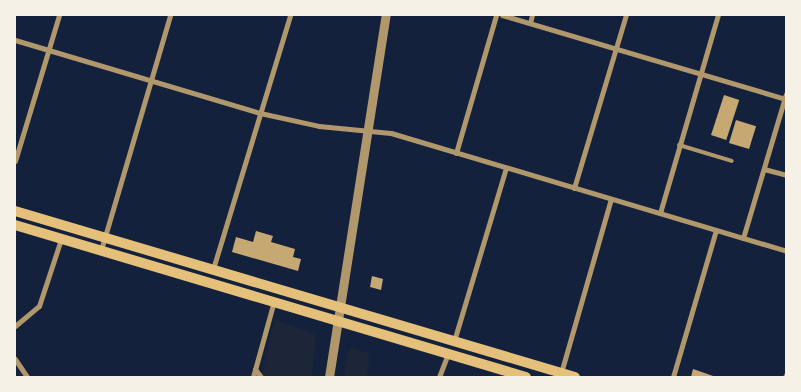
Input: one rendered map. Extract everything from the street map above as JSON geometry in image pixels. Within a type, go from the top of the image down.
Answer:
[{"type":"main road","points":[[15,211],[454,341],[550,373],[561,373],[575,377]]},
{"type":"main road","points":[[15,225],[526,377]]},
{"type":"street","points":[[15,161],[58,15]]},
{"type":"street","points":[[101,250],[170,15]]},
{"type":"street","points":[[213,270],[290,15]]},
{"type":"street","points":[[329,377],[386,15]]},
{"type":"street","points":[[456,153],[496,15]]},
{"type":"street","points":[[502,15],[786,97],[743,238]]},
{"type":"street","points":[[530,23],[532,15]]},
{"type":"street","points":[[574,188],[626,15]]},
{"type":"street","points":[[660,213],[718,15]]},
{"type":"street","points":[[15,40],[260,113],[327,127],[391,133],[786,251]]},
{"type":"street","points":[[454,341],[506,168]]},
{"type":"street","points":[[764,169],[786,176]]},
{"type":"street","points":[[561,373],[612,199]]},
{"type":"street","points":[[673,377],[716,230]]},
{"type":"street","points":[[15,326],[39,306],[61,238]]},
{"type":"street","points":[[253,377],[274,301]]},
{"type":"street","points":[[439,377],[448,354]]},
{"type":"street","points":[[15,359],[27,377]]},
{"type":"street","points":[[256,369],[261,377]]},
{"type":"lane","points":[[679,145],[732,160]]},
{"type":"shaded area","points":[[275,320],[316,334],[312,377],[261,377]]},
{"type":"shaded area","points":[[351,348],[370,354],[367,377],[344,377],[348,352]]},
{"type":"building","points":[[724,95],[739,100],[726,140],[711,135]]},
{"type":"building","points":[[736,120],[756,126],[749,149],[729,143]]},
{"type":"building","points":[[256,231],[273,236],[271,242],[295,249],[293,257],[301,259],[298,271],[232,252],[236,237],[253,242]]},
{"type":"building","points":[[372,276],[383,279],[381,290],[370,287]]},
{"type":"building","points":[[693,369],[716,377],[691,377]]}]
